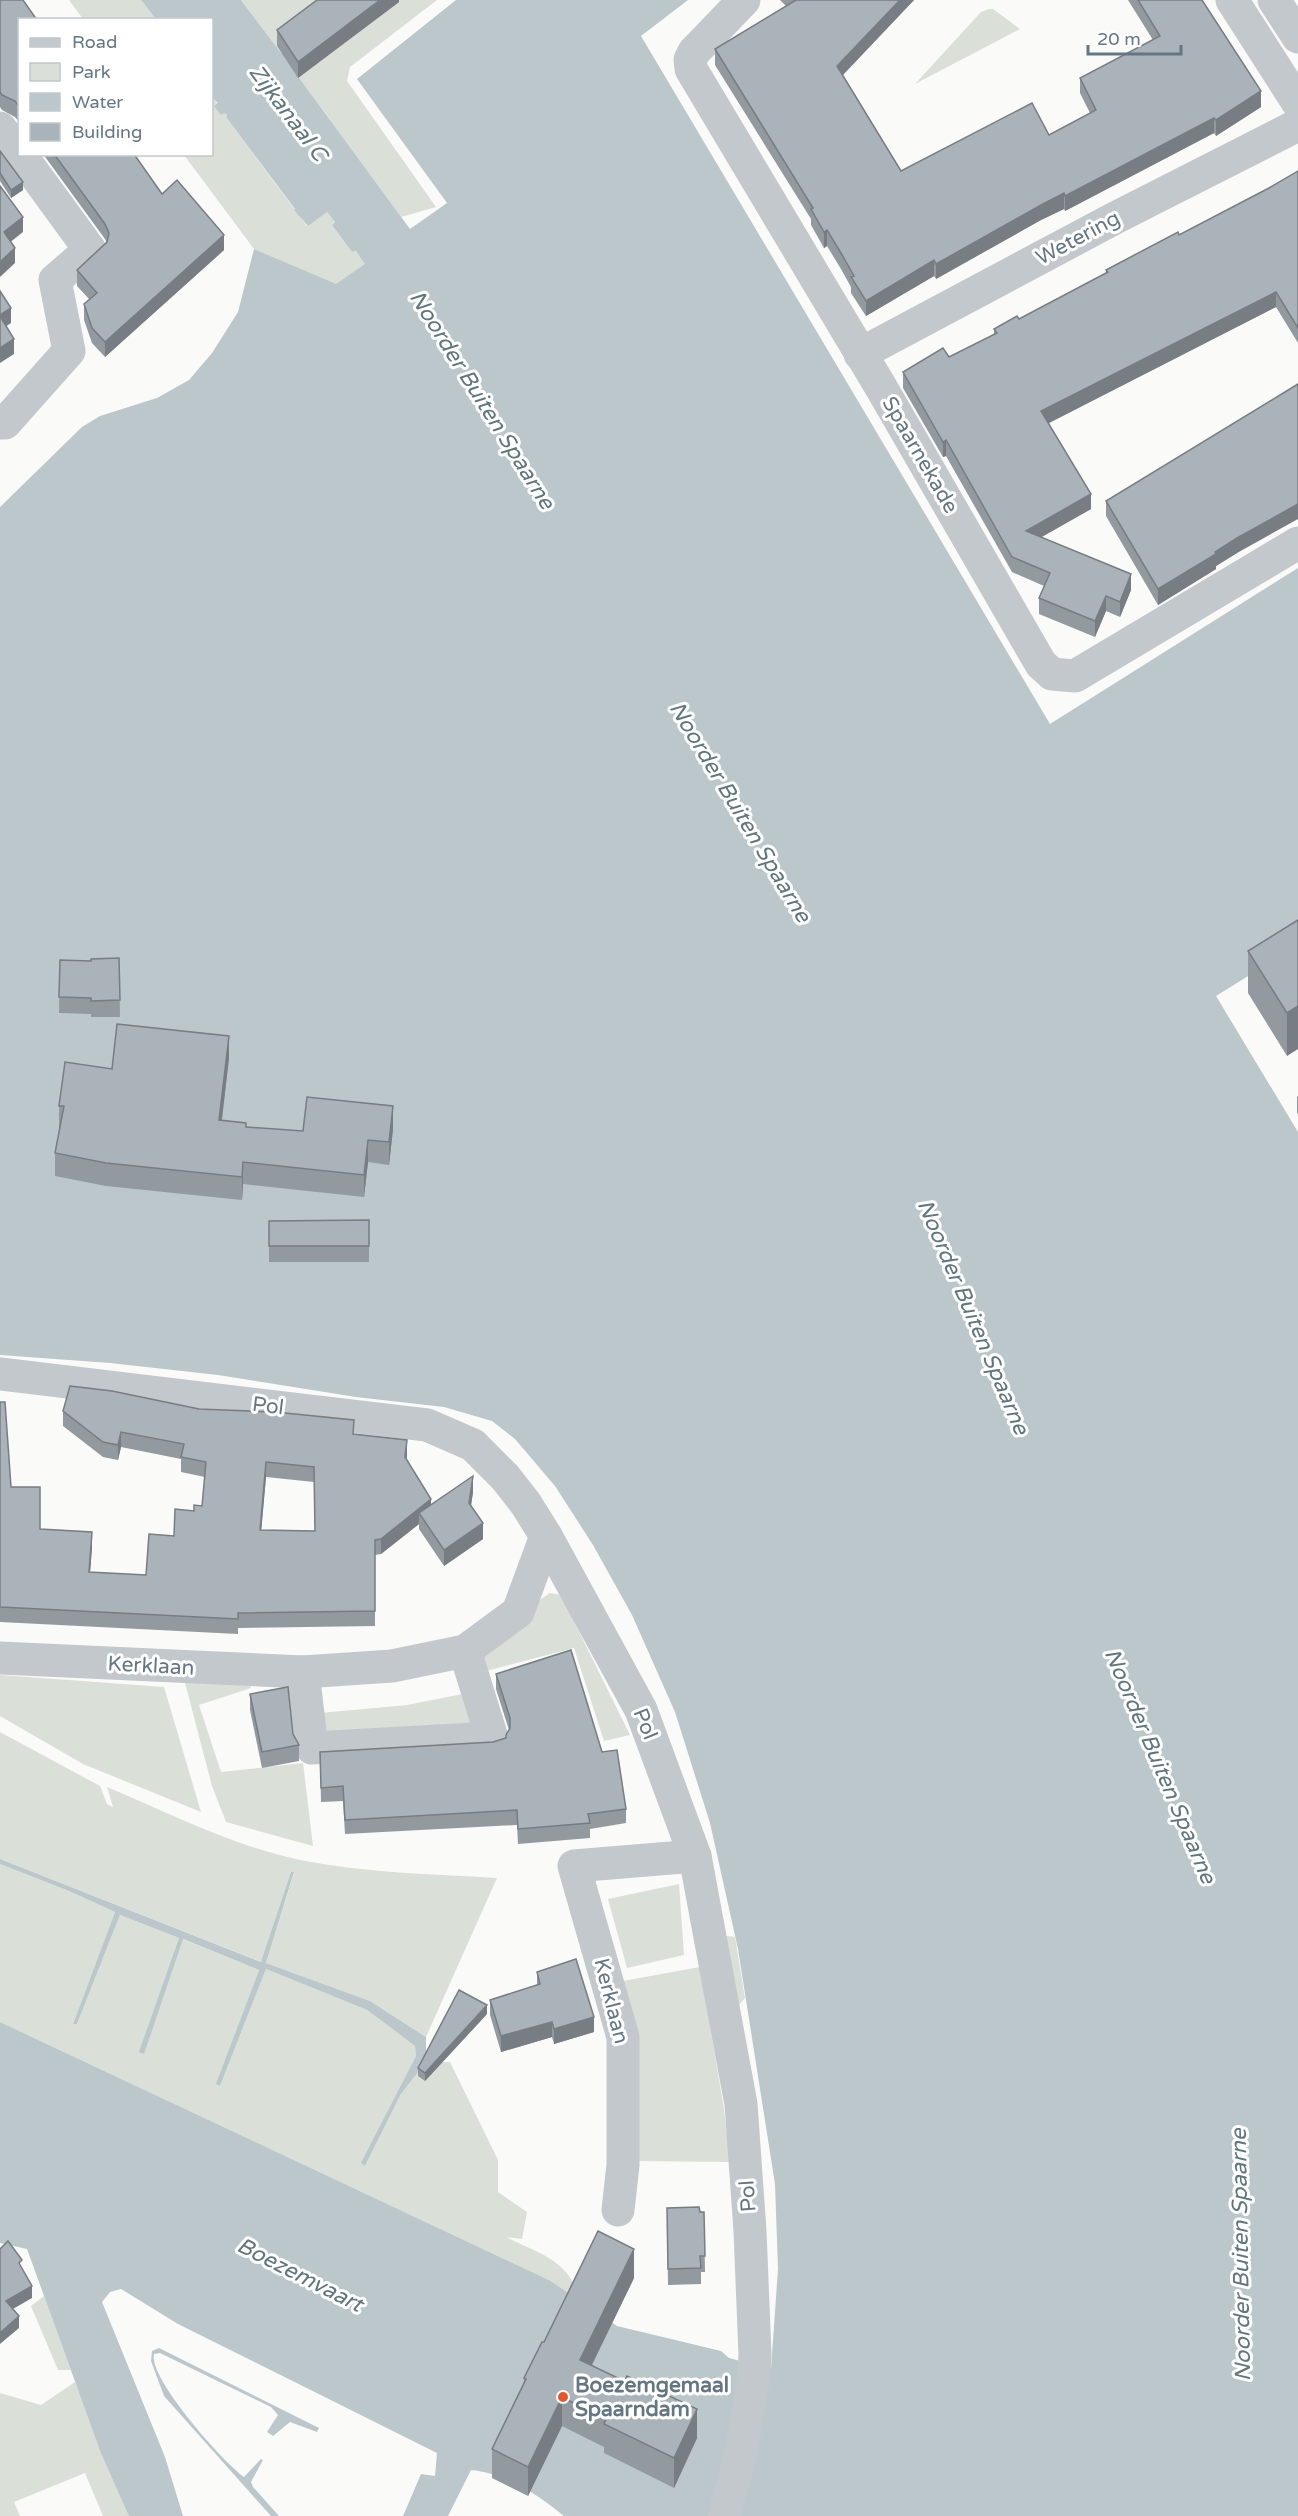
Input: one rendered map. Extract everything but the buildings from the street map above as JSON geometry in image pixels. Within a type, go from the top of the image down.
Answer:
[{"type":"street","name":"Spaarnekade","points":[[744,0],[694,52],[690,60],[691,69],[1041,664],[1052,674],[1075,676],[1298,543]]},
{"type":"street","points":[[1232,0],[1298,103]]},
{"type":"street","points":[[1274,0],[1298,37]]},
{"type":"street","name":"Wetering","points":[[860,354],[1115,218],[1298,125]]},
{"type":"street","points":[[0,128],[18,151]]},
{"type":"street","points":[[0,423],[5,423],[69,351],[55,280],[90,250],[21,156]]},
{"type":"street","name":"Pol","points":[[0,1374],[427,1425],[473,1445],[526,1504],[546,1536],[641,1710],[695,1856],[741,2104],[750,2231],[755,2354],[741,2453],[724,2516]]},
{"type":"street","name":"Kerklaan","points":[[0,1658],[303,1672],[392,1666],[465,1651],[518,1612],[546,1536]]},
{"type":"street","points":[[303,1672],[312,1748],[492,1738],[465,1651]]},
{"type":"street","name":"Kerklaan","points":[[618,2210],[623,2165],[623,2037],[574,1866],[695,1856]]},
{"type":"green space","points":[[69,0],[141,0],[155,18],[82,18]]},
{"type":"green space","points":[[241,0],[351,0],[281,53]]},
{"type":"green space","points":[[387,0],[437,0],[350,67],[347,81],[436,207],[401,217],[294,71]]},
{"type":"green space","points":[[993,9],[1020,29],[915,84],[981,12]]},
{"type":"green space","points":[[213,99],[218,104],[221,115],[224,112],[307,226],[327,212],[335,222],[332,225],[352,252],[356,251],[366,264],[336,285],[254,249],[185,156],[213,156]]},
{"type":"green space","points":[[550,1593],[561,1595],[630,1735],[604,1741],[574,1648],[478,1673],[471,1658]]},
{"type":"green space","points":[[0,1675],[164,1687],[201,1812],[83,1764],[0,1716]]},
{"type":"green space","points":[[183,1675],[248,1675],[251,1688],[199,1705],[221,1772],[303,1763],[313,1846],[226,1822],[212,1786]]},
{"type":"green space","points":[[468,1693],[479,1730],[323,1739],[320,1713],[407,1705]]},
{"type":"green space","points":[[0,1732],[100,1786],[107,1804],[113,1807],[107,1787],[226,1838],[300,1860],[373,1870],[497,1878],[426,2037],[370,2001],[266,1963],[294,1873],[291,1872],[262,1962],[0,1859]]},
{"type":"green space","points":[[0,1864],[115,1912],[73,2024],[77,2024],[120,1915],[179,1938],[140,2052],[182,1939],[259,1970],[217,2083],[220,2086],[266,1969],[367,2010],[415,2046],[416,2056],[362,2163],[365,2166],[401,2094],[426,2062],[450,2062],[498,2160],[498,2192],[527,2212],[522,2239],[506,2237],[542,2254],[563,2268],[576,2289],[578,2303],[549,2280],[0,2022]]},
{"type":"green space","points":[[679,1884],[684,1955],[627,1968],[608,1899]]},
{"type":"green space","points":[[718,1935],[735,1937],[745,1998],[734,2011]]},
{"type":"green space","points":[[700,1967],[724,2109],[730,2162],[633,2161],[623,1981]]},
{"type":"green space","points":[[44,2296],[71,2370],[58,2370],[31,2306]]},
{"type":"green space","points":[[75,2382],[130,2516],[103,2516],[85,2473],[14,2502],[20,2516],[0,2516],[0,2393],[41,2405]]},
{"type":"water","points":[[141,0],[241,0],[281,53],[351,0],[294,71],[410,229],[447,203],[357,79],[456,0],[688,0],[641,36],[1050,724],[1298,568],[1298,945],[1216,996],[1298,1132],[1298,2516],[564,2516],[543,2500],[509,2480],[471,2470],[448,2516],[403,2516],[421,2474],[435,2476],[437,2453],[178,2324],[121,2289],[110,2292],[102,2302],[165,2457],[183,2516],[129,2516],[101,2453],[27,2249],[0,2243],[0,2022],[549,2280],[617,2326],[721,2351],[729,2358],[771,2369],[778,2269],[775,2184],[738,1949],[710,1823],[675,1712],[632,1615],[593,1545],[555,1486],[515,1439],[492,1421],[444,1407],[356,1397],[218,1375],[110,1363],[0,1355],[0,507],[82,427],[100,416],[157,398],[189,380],[212,353],[238,312],[254,249],[336,284],[365,264],[356,251],[352,252],[332,225],[335,222],[327,212],[308,226],[226,117],[227,115],[224,113],[221,115],[214,106],[218,103],[213,99],[213,18],[155,18]]},
{"type":"water","points":[[0,1859],[261,1962],[291,1872],[294,1872],[266,1963],[370,2001],[426,2037],[426,2062],[401,2094],[365,2166],[361,2163],[416,2056],[415,2046],[367,2010],[266,1969],[220,2086],[216,2084],[259,1970],[183,1939],[144,2054],[139,2052],[179,1938],[120,1915],[77,2024],[73,2024],[115,1912],[0,1864]]},
{"type":"water","points":[[159,2348],[319,2428],[317,2432],[290,2422],[273,2436],[267,2432],[278,2415],[271,2407],[160,2353],[154,2354],[155,2366],[175,2400],[205,2438],[234,2469],[244,2477],[261,2459],[263,2460],[251,2482],[279,2516],[271,2516],[164,2396],[151,2361],[152,2351]]},
{"type":"place","name":"Boezemgemaal Spaarndam","points":[[563,2397]]},
{"type":"water label","name":"Zijkanaal C","points":[[288,113]]},
{"type":"water label","name":"Noorder Buiten Spaarne","points":[[482,400]]},
{"type":"water label","name":"Noorder Buiten Spaarne","points":[[740,812]]},
{"type":"water label","name":"Noorder Buiten Spaarne","points":[[973,1317]]},
{"type":"water label","name":"Noorder Buiten Spaarne","points":[[1160,1766]]},
{"type":"water label","name":"Noorder Buiten Spaarne","points":[[1241,2255]]},
{"type":"water label","name":"Boezemvaart","points":[[300,2275]]}]
